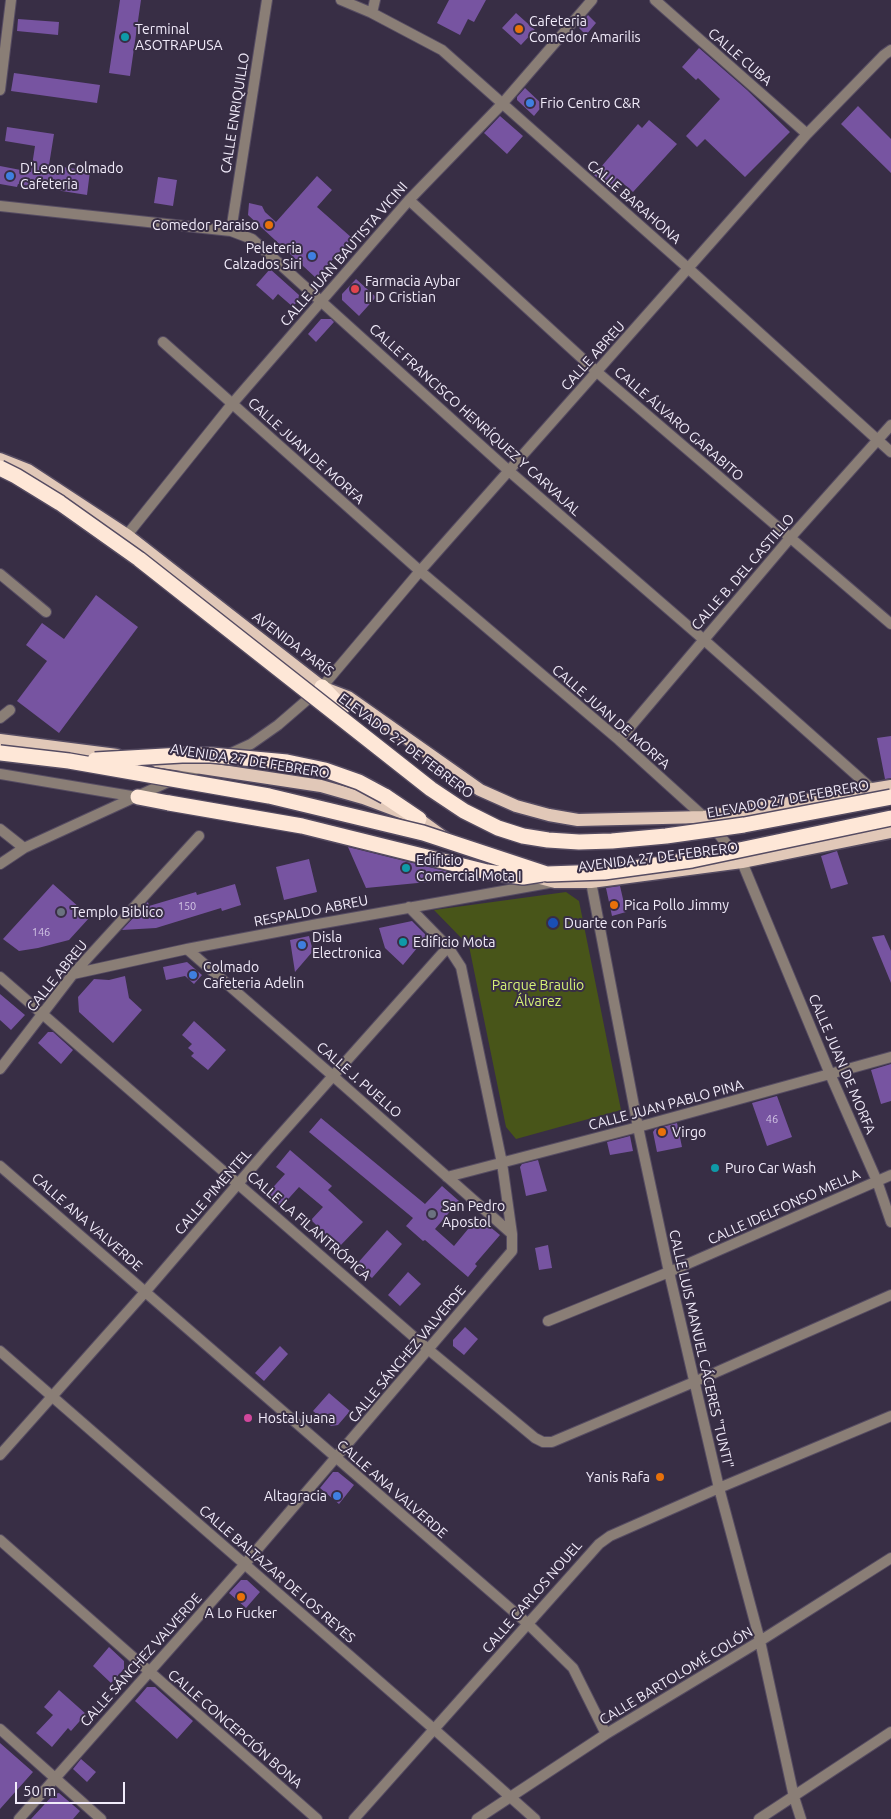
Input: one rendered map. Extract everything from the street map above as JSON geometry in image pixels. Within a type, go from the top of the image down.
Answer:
[{"type":"highway","name":"ELEVADO 27 DE FEBRERO","points":[[0,468],[60,503],[139,559],[431,789],[464,811],[498,828],[523,836],[579,842],[612,841],[666,836],[744,825],[891,797]]},
{"type":"highway","points":[[322,687],[342,708],[432,779],[494,816],[521,826],[577,836],[608,835],[680,824],[744,825]]},
{"type":"highway","points":[[0,753],[69,761],[269,796],[423,833],[551,878]]},
{"type":"highway","points":[[69,761],[182,755],[210,755],[278,761],[325,770],[359,782],[419,819]]},
{"type":"highway","points":[[138,797],[302,826],[487,872],[523,877],[551,878],[692,860],[891,818]]},
{"type":"main road","name":"AVENIDA PARÍS","points":[[0,459],[28,470],[127,535],[322,687],[348,697],[480,790],[516,806],[549,815],[578,820],[704,817]]},
{"type":"main road","name":"AVENIDA 27 DE FEBRERO","points":[[0,740],[95,752],[321,786],[363,798],[419,819],[447,839],[489,862],[514,872],[551,878],[591,882],[742,862],[891,832]]},
{"type":"main road","points":[[704,817],[891,786]]},
{"type":"street","points":[[0,90],[11,0]]},
{"type":"street","name":"CALLE ENRIQUILLO","points":[[231,231],[267,0]]},
{"type":"street","name":"CALLE BARAHONA","points":[[341,0],[372,13],[442,50],[689,269],[891,452]]},
{"type":"street","points":[[372,13],[374,0]]},
{"type":"street","name":"CALLE JUAN BAUTISTA VICINI","points":[[127,535],[232,404],[409,200],[502,104],[592,0]]},
{"type":"street","name":"CALLE CUBA","points":[[655,0],[807,134]]},
{"type":"street","name":"CALLE ABREU","points":[[0,864],[24,848],[201,768],[263,736],[322,687],[420,571],[807,134],[891,50]]},
{"type":"street","name":"CALLE ÁLVARO GARABITO","points":[[409,200],[597,372],[891,624]]},
{"type":"street","name":"CALLE FRANCISCO HENRÍQUEZ Y CARVAJAL","points":[[0,206],[231,231],[252,239],[509,471],[872,789]]},
{"type":"street","name":"CALLE JUAN DE MORFA","points":[[163,342],[420,571],[619,740],[704,817],[742,862],[830,1074],[877,1181],[891,1222]]},
{"type":"street","name":"CALLE B. DEL CASTILLO","points":[[619,740],[790,538],[891,425]]},
{"type":"street","points":[[0,574],[46,612]]},
{"type":"street","points":[[0,718],[10,710]]},
{"type":"street","points":[[0,774],[138,797]]},
{"type":"street","points":[[0,829],[24,848]]},
{"type":"street","name":"CALLE ABREU","points":[[0,1069],[73,974],[199,836]]},
{"type":"street","name":"RESPALDO ABREU","points":[[73,974],[186,949],[551,878]]},
{"type":"street","name":"CALLE LUIS MANUEL CÁCERES \"TUNTI\"","points":[[591,882],[638,1127],[669,1272],[719,1488],[760,1641],[794,1797],[801,1819]]},
{"type":"street","name":"CALLE SÁNCHEZ VALVERDE","points":[[19,1819],[244,1565],[512,1251],[512,1234],[502,1163],[461,967],[448,948],[409,907]]},
{"type":"street","name":"CALLE PIMENTEL","points":[[0,1455],[448,948]]},
{"type":"street","name":"CALLE J. PUELLO","points":[[186,949],[334,1076],[512,1234]]},
{"type":"street","name":"CALLE LA FILANTRÓPICA","points":[[0,977],[429,1350],[535,1438],[543,1442],[552,1442],[694,1382]]},
{"type":"street","name":"CALLE JUAN PABLO PINA","points":[[447,1177],[638,1127],[891,1057]]},
{"type":"street","name":"CALLE ANA VALVERDE","points":[[0,1166],[527,1623],[573,1668],[606,1734]]},
{"type":"street","name":"CALLE IDELFONSO MELLA","points":[[548,1321],[669,1272],[891,1175]]},
{"type":"street","points":[[694,1382],[891,1295]]},
{"type":"street","name":"CALLE BALTAZAR DE LOS REYES","points":[[0,1351],[535,1819]]},
{"type":"street","name":"CALLE CARLOS NOUEL","points":[[354,1819],[599,1544],[610,1536],[719,1488],[891,1416]]},
{"type":"street","name":"CALLE CONCEPCIÓN BONA","points":[[0,1540],[317,1819]]},
{"type":"street","name":"CALLE BARTOLOMÉ COLÓN","points":[[477,1819],[606,1734],[760,1641],[891,1558]]},
{"type":"street","points":[[0,1729],[101,1819]]},
{"type":"street","points":[[759,1819],[891,1732]]},
{"type":"green space","name":"Parque Braulio Álvarez","points":[[566,892],[579,901],[621,1110],[516,1139],[506,1127],[469,946],[434,910]]},
{"type":"building","name":"Terminal ASOTRAPUSA","points":[[120,0],[141,0],[130,76],[109,73]]},
{"type":"building","points":[[449,0],[486,0],[474,22],[468,19],[460,35],[437,23]]},
{"type":"building","name":"Cafeteria Comedor Amarilis","points":[[516,13],[535,30],[521,45],[502,28]]},
{"type":"building","points":[[588,15],[596,23],[586,35],[578,27]]},
{"type":"building","points":[[18,19],[59,22],[58,35],[17,31]]},
{"type":"building","points":[[699,48],[747,90],[790,132],[745,177],[705,139],[697,147],[686,136],[720,99],[698,78],[696,80],[682,67]]},
{"type":"building","points":[[14,73],[100,85],[97,103],[11,91]]},
{"type":"building","name":"Frio Centro C&R","points":[[525,88],[543,105],[534,116],[517,100],[517,97]]},
{"type":"building","points":[[858,106],[891,139],[891,173],[841,124]]},
{"type":"building","points":[[500,116],[523,136],[507,154],[484,133]]},
{"type":"building","points":[[649,120],[677,144],[633,192],[617,178],[608,188],[594,175],[638,124],[642,128]]},
{"type":"building","points":[[7,127],[54,134],[49,165],[90,171],[87,195],[18,184],[17,187],[0,184],[0,166],[31,172],[35,146],[5,141]]},
{"type":"building","points":[[317,176],[332,190],[317,207],[352,238],[316,278],[248,215],[249,203],[262,206],[265,212],[276,222]]},
{"type":"building","points":[[158,177],[177,180],[173,206],[154,203]]},
{"type":"building","points":[[270,269],[299,295],[293,307],[278,294],[273,300],[256,285]]},
{"type":"building","points":[[356,279],[376,297],[359,316],[342,300],[342,294]]},
{"type":"building","points":[[321,319],[331,319],[334,322],[316,342],[308,334]]},
{"type":"building","points":[[96,595],[138,627],[59,733],[17,701],[47,661],[26,645],[42,623],[64,639]]},
{"type":"building","points":[[891,736],[891,778],[885,779],[877,738]]},
{"type":"building","name":"Edificio Comercial Mota I","points":[[348,847],[457,874],[459,879],[366,888]]},
{"type":"building","points":[[837,851],[848,884],[831,889],[821,856]]},
{"type":"building","points":[[309,859],[317,892],[284,900],[276,867]]},
{"type":"building","points":[[53,884],[90,917],[69,940],[19,951],[3,939]]},
{"type":"building","points":[[235,884],[241,905],[222,911],[221,908],[156,928],[122,930],[148,902],[149,906],[196,892],[197,895]]},
{"type":"building","points":[[620,886],[626,912],[612,916],[606,888]]},
{"type":"building","name":"Edificio Mota","points":[[412,921],[427,936],[403,965],[385,948],[379,928]]},
{"type":"building","points":[[884,935],[891,951],[891,983],[872,937]]},
{"type":"building","name":"Disla Electronica","points":[[309,936],[313,951],[295,972],[290,940]]},
{"type":"building","points":[[187,962],[202,975],[194,984],[185,976],[166,980],[163,967]]},
{"type":"building","points":[[125,976],[129,998],[142,1010],[113,1043],[79,1012],[78,997],[94,979],[109,980]]},
{"type":"building","points":[[0,994],[25,1015],[11,1030],[0,1020]]},
{"type":"building","points":[[194,1021],[226,1050],[208,1070],[191,1056],[194,1053],[188,1048],[192,1044],[182,1035]]},
{"type":"building","points":[[48,1032],[53,1032],[73,1050],[61,1064],[38,1043]]},
{"type":"building","points":[[891,1064],[891,1101],[881,1104],[871,1070]]},
{"type":"building","points":[[777,1096],[792,1137],[767,1146],[752,1103]]},
{"type":"building","points":[[321,1118],[425,1204],[442,1186],[459,1201],[435,1229],[454,1246],[478,1217],[500,1235],[475,1264],[477,1266],[468,1277],[406,1226],[413,1218],[309,1132]]},
{"type":"building","points":[[677,1123],[682,1147],[657,1152],[653,1132],[655,1129]]},
{"type":"building","points":[[630,1136],[633,1151],[610,1155],[607,1142]]},
{"type":"building","points":[[290,1150],[332,1186],[328,1190],[363,1222],[339,1247],[311,1220],[323,1207],[299,1187],[281,1207],[267,1194],[285,1174],[276,1167]]},
{"type":"building","points":[[538,1160],[547,1191],[526,1196],[520,1167],[522,1164]]},
{"type":"building","points":[[387,1230],[402,1244],[372,1278],[356,1265]]},
{"type":"building","points":[[548,1245],[552,1268],[539,1270],[535,1248]]},
{"type":"building","points":[[408,1272],[421,1284],[400,1306],[388,1295]]},
{"type":"building","points":[[465,1327],[478,1339],[464,1355],[453,1346],[453,1340]]},
{"type":"building","points":[[280,1346],[288,1354],[264,1381],[255,1373]]},
{"type":"building","points":[[329,1393],[350,1411],[338,1425],[331,1426],[313,1411]]},
{"type":"building","name":"Altagracia","points":[[333,1472],[338,1472],[354,1485],[339,1504],[320,1488]]},
{"type":"building","points":[[241,1580],[247,1580],[260,1592],[246,1608],[229,1593]]},
{"type":"building","points":[[109,1647],[124,1661],[124,1669],[111,1683],[93,1666]]},
{"type":"building","points":[[147,1687],[155,1687],[193,1721],[177,1739],[135,1701]]},
{"type":"building","points":[[59,1690],[86,1714],[71,1731],[68,1728],[52,1747],[36,1733],[53,1715],[44,1707]]},
{"type":"building","points":[[0,1743],[33,1772],[0,1809]]},
{"type":"building","points":[[81,1759],[96,1772],[87,1782],[73,1769]]},
{"type":"building","points":[[59,1793],[80,1811],[73,1819],[31,1819],[54,1794]]},
{"type":"place","name":"Cafeteria Comedor Amarilis","points":[[519,29]]},
{"type":"place","name":"Terminal ASOTRAPUSA","points":[[125,37]]},
{"type":"place","name":"Frio Centro C&R","points":[[530,103]]},
{"type":"place","name":"D'Leon Colmado Cafeteria","points":[[10,176]]},
{"type":"place","name":"Comedor Paraiso","points":[[269,225]]},
{"type":"place","name":"Peleteria Calzados Siri","points":[[312,256]]},
{"type":"place","name":"Farmacia Aybar II D Cristian","points":[[355,289]]},
{"type":"place","name":"Edificio Comercial Mota I","points":[[406,868]]},
{"type":"place","name":"Pica Pollo Jimmy","points":[[614,905]]},
{"type":"place","name":"Templo Biblico","points":[[61,912]]},
{"type":"place","name":"Duarte con París","points":[[553,923]]},
{"type":"place","name":"Edificio Mota","points":[[403,942]]},
{"type":"place","name":"Disla Electronica","points":[[302,945]]},
{"type":"place","name":"Colmado Cafeteria Adelin","points":[[193,975]]},
{"type":"place","name":"Virgo","points":[[662,1132]]},
{"type":"place","name":"Puro Car Wash","points":[[715,1168]]},
{"type":"place","name":"San Pedro Apostol","points":[[432,1214]]},
{"type":"place","name":"Hostal juana","points":[[248,1418]]},
{"type":"place","name":"Yanis Rafa","points":[[660,1477]]},
{"type":"place","name":"Altagracia","points":[[337,1496]]},
{"type":"place","name":"A Lo Fucker","points":[[241,1597]]}]
